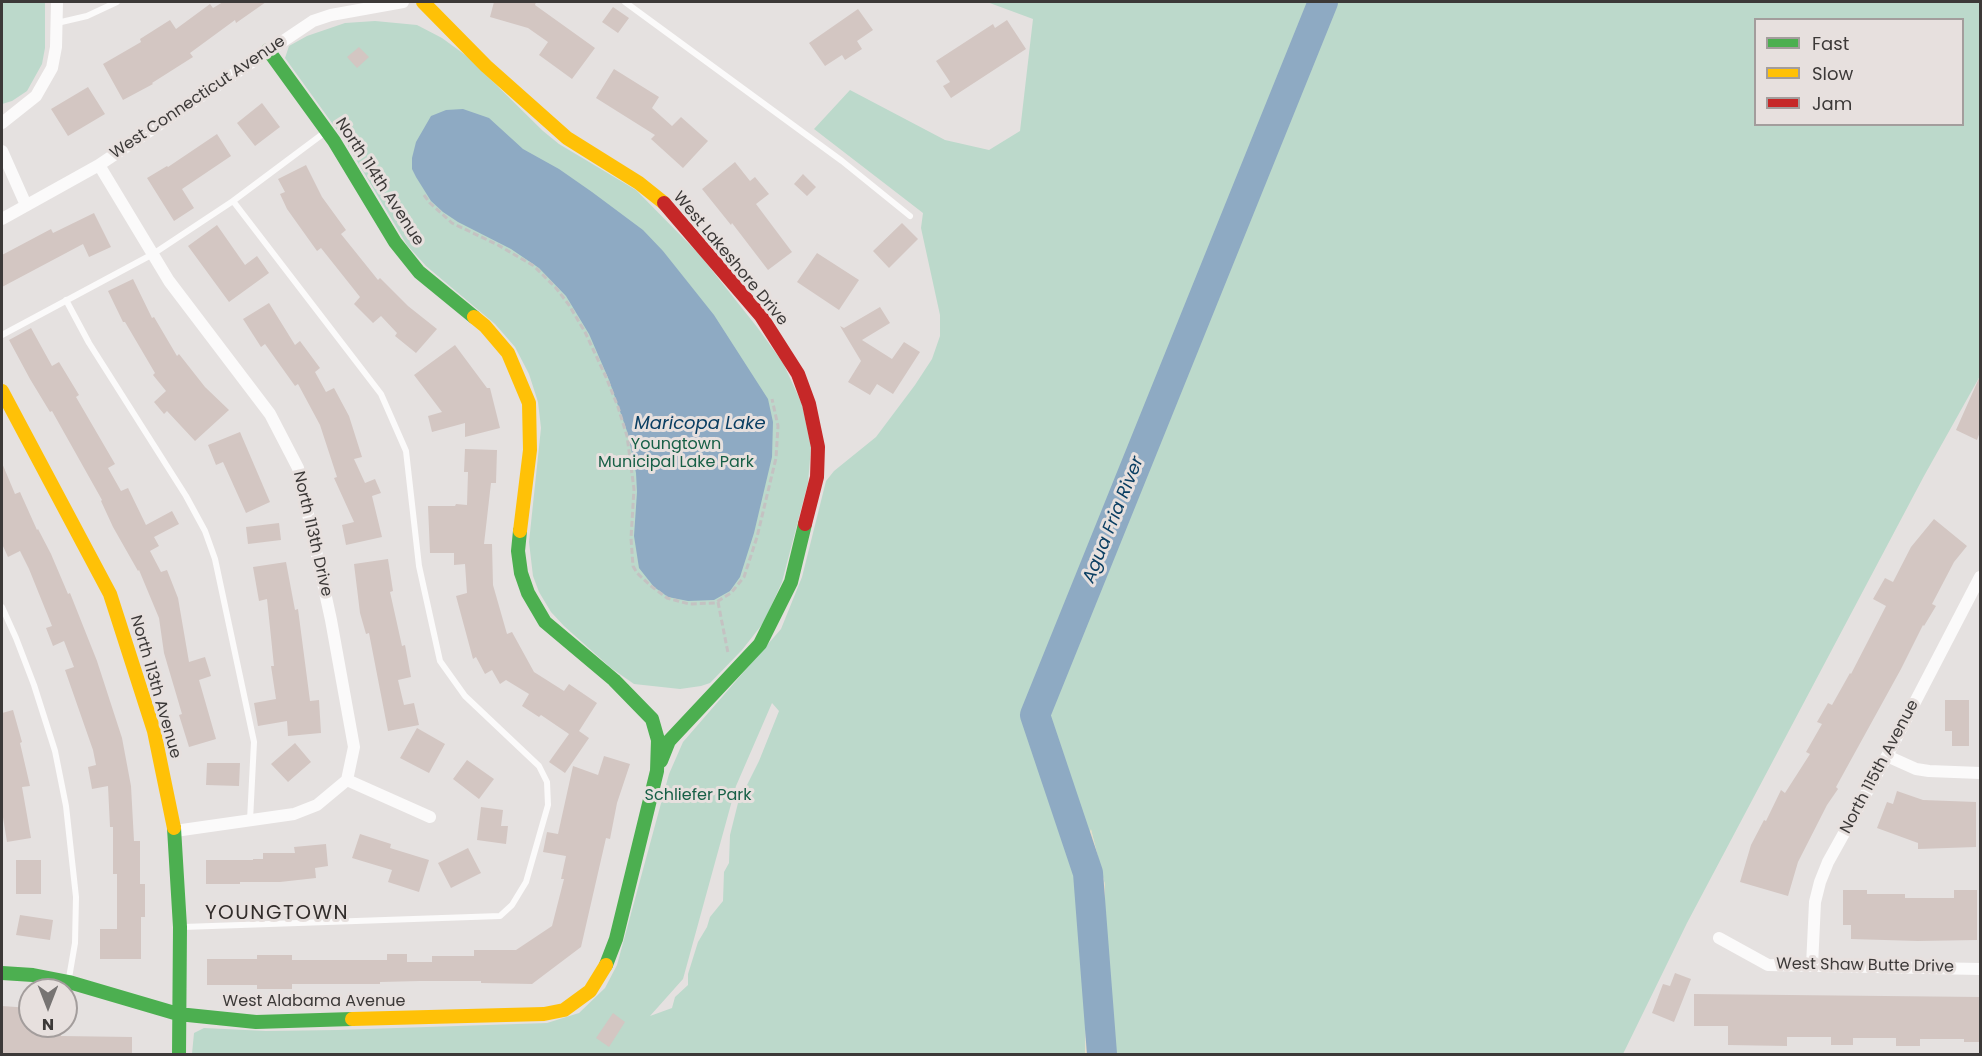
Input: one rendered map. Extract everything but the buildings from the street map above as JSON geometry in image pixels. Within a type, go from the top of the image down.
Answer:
[{"type":"street","points":[[2,123],[36,96],[52,68],[57,2]]},
{"type":"street","name":"West Connecticut Avenue","points":[[2,219],[99,165],[313,21],[331,15],[403,2]]},
{"type":"street","name":"West Lakeshore Drive","points":[[423,2],[486,66],[567,138],[639,183],[662,201],[761,316],[798,374],[809,404],[818,447],[817,477],[791,582],[760,644],[669,741],[657,771]]},
{"type":"street","name":"North 114th Avenue","points":[[268,50],[327,131],[401,250],[419,272],[485,326],[508,353],[529,403],[530,450],[518,551],[521,573],[528,593],[545,622],[614,680],[652,719],[658,740],[657,771],[616,939],[603,972],[590,991]]},
{"type":"street","points":[[2,150],[26,205]]},
{"type":"street","name":"North 113th Drive","points":[[99,165],[169,281],[270,414],[298,468],[331,620],[354,747],[347,780]]},
{"type":"street","name":"North 113th Avenue","points":[[2,391],[110,594],[154,731],[175,831],[180,927],[179,1054]]},
{"type":"street","name":"North 115th Avenue","points":[[1812,966],[1813,924],[1820,882],[1828,861],[1887,756],[1980,577]]},
{"type":"street","points":[[1887,756],[1916,769],[1980,773]]},
{"type":"street","points":[[175,831],[294,814],[318,805],[347,780],[430,817]]},
{"type":"street","name":"West Shaw Butte Drive","points":[[1719,938],[1768,965],[1980,969]]},
{"type":"street","name":"West Alabama Avenue","points":[[2,973],[48,978]]},
{"type":"street","name":"West Alabama Avenue","points":[[78,985],[197,1018],[256,1022],[544,1014],[564,1010],[590,991]]},
{"type":"lane","points":[[56,23],[87,16],[117,2]]},
{"type":"lane","points":[[625,2],[842,161],[910,216]]},
{"type":"lane","points":[[2,335],[153,254],[233,201],[327,131]]},
{"type":"lane","points":[[180,927],[500,916],[512,905],[526,882],[548,805],[548,782],[539,766],[465,696],[440,661],[419,566],[406,451],[381,394],[233,201]]},
{"type":"lane","points":[[66,300],[89,344],[186,496],[205,531],[215,559],[254,742],[250,820]]},
{"type":"lane","points":[[2,606],[41,707],[55,751],[66,806],[76,897],[75,944],[70,978]]},
{"type":"path","points":[[424,195],[436,210],[452,223],[498,245],[534,266],[563,296],[594,350],[618,407],[627,436],[634,489],[633,566],[637,573],[667,598],[696,605],[718,602],[736,588],[744,577],[758,537],[778,441],[776,413],[771,399]]},
{"type":"path","points":[[718,602],[729,654]]},
{"type":"green space","points":[[2,2],[45,2],[45,48],[42,64],[27,91],[12,101],[2,104]]},
{"type":"green space","name":"Schliefer Park","points":[[987,2],[1980,2],[1980,376],[1924,476],[1687,923],[1623,1054],[1104,1054],[1105,885],[1091,830],[1085,1054],[192,1054],[194,1033],[204,1028],[266,1031],[337,1030],[547,1023],[579,1013],[605,988],[617,965],[669,774],[683,742],[781,629],[802,577],[826,481],[834,471],[876,437],[932,359],[940,336],[940,315],[921,228],[923,213],[814,129],[850,90],[945,140],[989,150],[1020,131],[1033,19]],"holes":[[[772,703],[779,711],[759,761],[738,803],[730,835],[729,863],[724,872],[723,901],[710,917],[698,942],[688,974],[688,985],[675,997],[672,1008],[650,1016],[683,979],[736,786]]]},
{"type":"green space","name":"Youngtown Municipal Lake Park","points":[[375,21],[417,25],[442,38],[468,57],[559,144],[636,190],[699,254],[783,363],[802,404],[811,447],[808,483],[782,582],[764,622],[742,650],[710,683],[680,689],[634,684],[611,668],[564,626],[551,612],[539,592],[533,576],[529,542],[541,428],[538,402],[529,374],[515,347],[495,324],[426,266],[407,245],[345,141],[285,58],[289,46],[307,36],[345,23]]},
{"type":"sand","points":[[1091,829],[1105,885],[1104,1054],[1085,1054],[1086,1030],[1077,853]]},
{"type":"water","name":"Maricopa Lake","points":[[463,109],[489,118],[523,149],[559,169],[643,230],[663,251],[714,315],[768,399],[773,422],[772,457],[754,533],[740,577],[730,591],[714,600],[688,601],[668,597],[654,587],[639,568],[634,536],[636,473],[628,434],[609,380],[589,334],[566,296],[539,268],[511,249],[443,212],[431,201],[416,177],[412,169],[412,158],[416,142],[431,116],[446,110]]},
{"type":"waterway","name":"Agua Fria River","points":[[1102,1054],[1088,873],[1035,715],[1323,2]]},
{"type":"traffic: fast","points":[[268,50],[334,141],[395,242],[419,272],[474,317]]},
{"type":"traffic: fast","points":[[661,761],[669,741],[760,644],[791,582],[805,524]]},
{"type":"traffic: fast","points":[[520,531],[518,551],[521,573],[528,593],[545,622],[614,680],[652,719],[658,740],[657,771],[616,939],[606,965]]},
{"type":"traffic: fast","points":[[174,828],[180,927],[179,1054]]},
{"type":"traffic: fast","points":[[2,973],[33,975],[69,982],[178,1014],[256,1022],[352,1019]]},
{"type":"traffic: slow","points":[[423,2],[486,66],[567,138],[639,183],[664,203]]},
{"type":"traffic: slow","points":[[474,317],[485,326],[508,353],[529,403],[530,450],[520,531]]},
{"type":"traffic: slow","points":[[2,391],[110,594],[154,731],[174,828]]},
{"type":"traffic: slow","points":[[352,1019],[544,1014],[564,1010],[590,991],[606,965]]},
{"type":"traffic: jam","points":[[664,203],[761,316],[798,374],[809,404],[818,447],[817,477],[805,524]]},
{"type":"district","name":"YOUNGTOWN","points":[[277,914]]}]
